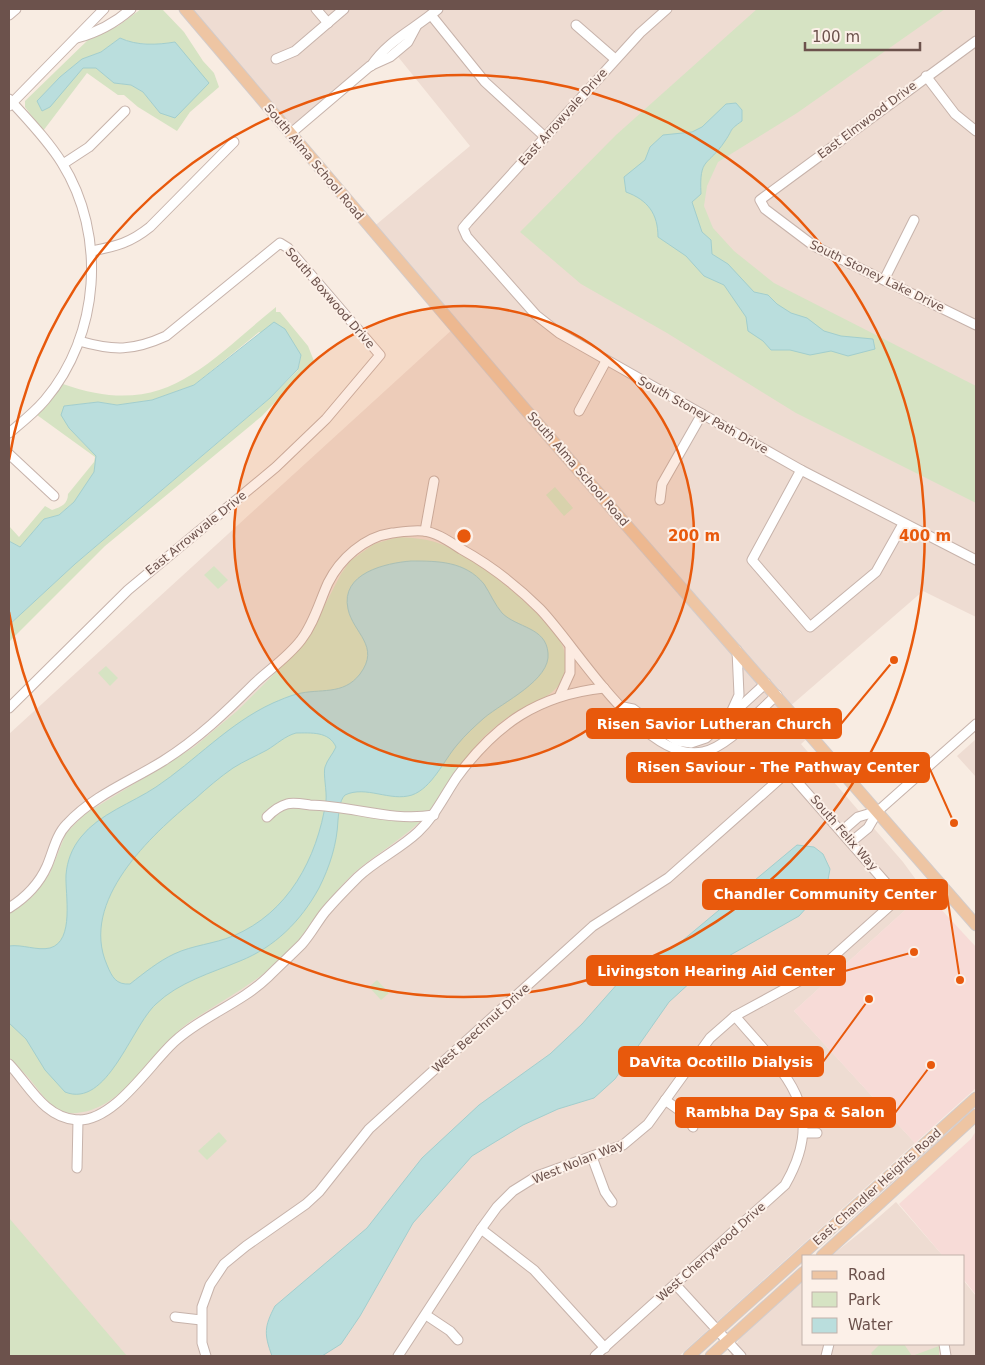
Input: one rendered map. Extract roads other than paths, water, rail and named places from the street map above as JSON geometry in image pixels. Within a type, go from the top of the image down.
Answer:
[{"type":"main road","name":"South Alma School Road","points":[[185,9],[524,408],[777,695],[976,925]]},
{"type":"main road","name":"East Chandler Heights Road","points":[[689,1356],[976,1098]]},
{"type":"main road","name":"East Chandler Heights Road","points":[[823,1255],[976,1115]]},
{"type":"main road","points":[[711,1356],[802,1274]]},
{"type":"street","points":[[9,15],[16,9]]},
{"type":"street","points":[[9,433],[46,399],[61,377],[79,340],[89,306],[92,251],[85,213],[63,164],[50,145],[10,102],[78,38],[87,24],[104,9]]},
{"type":"street","points":[[78,38],[95,33],[115,23],[131,9]]},
{"type":"street","points":[[316,9],[328,23]]},
{"type":"street","points":[[276,59],[295,51],[344,9]]},
{"type":"street","name":"East Arrowvale Drive","points":[[463,228],[615,59],[667,9]]},
{"type":"street","points":[[370,66],[380,52],[402,33],[416,27],[435,12],[484,82],[545,137]]},
{"type":"street","points":[[576,25],[615,59]]},
{"type":"street","points":[[290,134],[370,66],[397,52],[408,42],[416,27]]},
{"type":"street","name":"East Elmwood Drive","points":[[760,200],[976,41]]},
{"type":"street","points":[[390,44],[397,52]]},
{"type":"street","points":[[926,76],[955,114],[976,132]]},
{"type":"street","points":[[63,164],[89,147],[125,111]]},
{"type":"street","points":[[92,251],[120,246],[136,238],[150,227],[234,142]]},
{"type":"street","name":"South Stoney Lake Drive","points":[[760,200],[765,209],[799,237],[976,325]]},
{"type":"street","points":[[884,280],[914,220]]},
{"type":"street","name":"South Stoney Path Drive","points":[[463,228],[467,238],[536,315],[559,333],[801,470],[976,560]]},
{"type":"street","name":"South Boxwood Drive","points":[[79,340],[124,350],[147,344],[166,336],[280,243],[288,248],[380,355]]},
{"type":"street","name":"East Arrowvale Drive","points":[[9,708],[128,590],[284,460],[326,419],[380,355]]},
{"type":"street","points":[[579,411],[606,361]]},
{"type":"street","points":[[660,500],[662,484],[702,414]]},
{"type":"street","points":[[9,454],[54,496]]},
{"type":"street","points":[[801,470],[752,560],[810,628],[876,572],[903,524]]},
{"type":"street","points":[[424,531],[434,480]]},
{"type":"street","points":[[9,908],[28,894],[41,878],[64,827],[73,817],[108,791],[186,746],[220,718],[300,642],[311,625],[328,584],[348,556],[360,546],[389,534],[424,531],[486,563],[540,609],[604,688],[623,707],[628,716],[668,748],[684,753],[718,747],[777,695]]},
{"type":"street","points":[[560,695],[570,674],[570,647]]},
{"type":"street","points":[[730,717],[739,695],[737,650]]},
{"type":"street","points":[[623,707],[633,709],[651,724],[677,740],[691,743],[702,739],[730,717],[766,683]]},
{"type":"street","points":[[9,1064],[47,1109],[58,1115],[78,1120],[96,1116],[110,1108],[188,1030],[265,980],[303,943],[326,912],[359,876],[418,833],[434,815],[456,779],[478,749],[507,723],[539,704],[560,695],[604,688]]},
{"type":"street","points":[[730,717],[740,728]]},
{"type":"street","points":[[740,728],[759,721],[803,725]]},
{"type":"street","points":[[851,842],[868,828],[878,811],[976,724]]},
{"type":"street","points":[[702,739],[708,750]]},
{"type":"street","name":"South Felix Way","points":[[788,774],[799,782],[896,896]]},
{"type":"street","name":"West Beechnut Drive","points":[[206,1356],[202,1343],[202,1307],[210,1285],[224,1264],[246,1246],[306,1204],[376,1122],[593,926],[668,878],[783,776],[788,774]]},
{"type":"street","points":[[267,817],[288,803],[323,805],[388,817],[416,818],[434,815]]},
{"type":"street","points":[[842,831],[858,817],[878,811]]},
{"type":"street","name":"West Nolan Way","points":[[398,1356],[481,1229],[497,1207],[513,1191],[537,1176],[623,1145],[640,1132],[665,1100],[700,1049],[734,1016],[816,972],[892,904],[896,896]]},
{"type":"street","points":[[734,1016],[789,1079],[802,1109],[805,1133],[817,1133]]},
{"type":"street","points":[[665,1100],[686,1115],[693,1127]]},
{"type":"street","points":[[77,1168],[78,1120]]},
{"type":"street","name":"West Cherrywood Drive","points":[[595,1356],[785,1185],[798,1163],[805,1133]]},
{"type":"street","points":[[592,1157],[605,1192],[612,1202]]},
{"type":"street","points":[[481,1229],[534,1270],[604,1348]]},
{"type":"street","points":[[675,1284],[741,1356]]},
{"type":"street","points":[[426,1315],[450,1331],[458,1340]]},
{"type":"street","points":[[175,1317],[201,1320]]},
{"type":"water","points":[[120,38],[147,44],[175,42],[209,83],[175,118],[160,113],[143,92],[131,85],[114,83],[96,68],[83,68],[50,107],[42,111],[37,101],[60,77],[82,59],[101,52]]},
{"type":"water","points":[[736,103],[742,110],[742,121],[733,128],[719,149],[703,167],[701,194],[692,202],[702,232],[711,240],[712,254],[728,264],[754,292],[768,295],[777,304],[791,313],[807,318],[824,331],[841,336],[873,339],[875,349],[848,356],[831,351],[810,355],[790,350],[771,350],[763,341],[748,331],[746,317],[724,285],[704,276],[686,256],[658,237],[656,221],[650,209],[640,199],[626,192],[624,177],[645,160],[650,147],[663,135],[692,132],[702,127],[726,104]]},
{"type":"water","points":[[274,322],[285,329],[301,355],[298,369],[270,398],[75,564],[9,625],[9,541],[20,547],[44,519],[59,515],[74,502],[94,472],[96,456],[69,428],[61,415],[64,406],[98,402],[117,405],[152,400],[194,385]]},
{"type":"water","points":[[401,562],[441,562],[460,567],[477,576],[502,613],[537,633],[542,638],[548,653],[547,663],[542,672],[524,690],[484,718],[470,731],[452,751],[432,780],[419,791],[404,797],[370,792],[353,792],[345,795],[340,803],[332,855],[319,888],[304,911],[286,932],[253,955],[185,984],[165,996],[147,1015],[106,1078],[93,1089],[80,1094],[65,1092],[45,1070],[26,1039],[9,1023],[9,946],[45,949],[58,944],[66,927],[66,875],[69,860],[78,841],[97,822],[156,787],[257,711],[294,695],[331,690],[346,686],[353,681],[366,664],[368,655],[364,640],[348,609],[347,597],[351,587],[367,572]],"holes":[[[296,733],[319,734],[329,738],[336,747],[325,767],[326,801],[322,823],[307,863],[297,882],[269,913],[252,926],[226,939],[174,954],[130,984],[118,982],[107,965],[101,941],[103,917],[111,894],[124,871],[140,850],[159,831],[218,779],[241,763]]]},
{"type":"water","points":[[797,845],[814,847],[823,854],[830,869],[827,885],[799,916],[704,970],[669,1002],[615,1079],[594,1098],[558,1109],[523,1125],[472,1156],[413,1223],[360,1316],[341,1344],[322,1356],[272,1356],[266,1331],[275,1306],[367,1228],[422,1158],[479,1105],[550,1054],[582,1024],[634,965],[676,946]]},
{"type":"place","name":"Risen Savior Lutheran Church","points":[[894,660]]},
{"type":"place","name":"Risen Saviour - The Pathway Center","points":[[954,823]]},
{"type":"place","name":"Livingston Hearing Aid Center","points":[[914,952]]},
{"type":"place","name":"Chandler Community Center","points":[[960,980]]},
{"type":"place","name":"DaVita Ocotillo Dialysis","points":[[869,999]]},
{"type":"place","name":"Rambha Day Spa & Salon","points":[[931,1065]]}]
